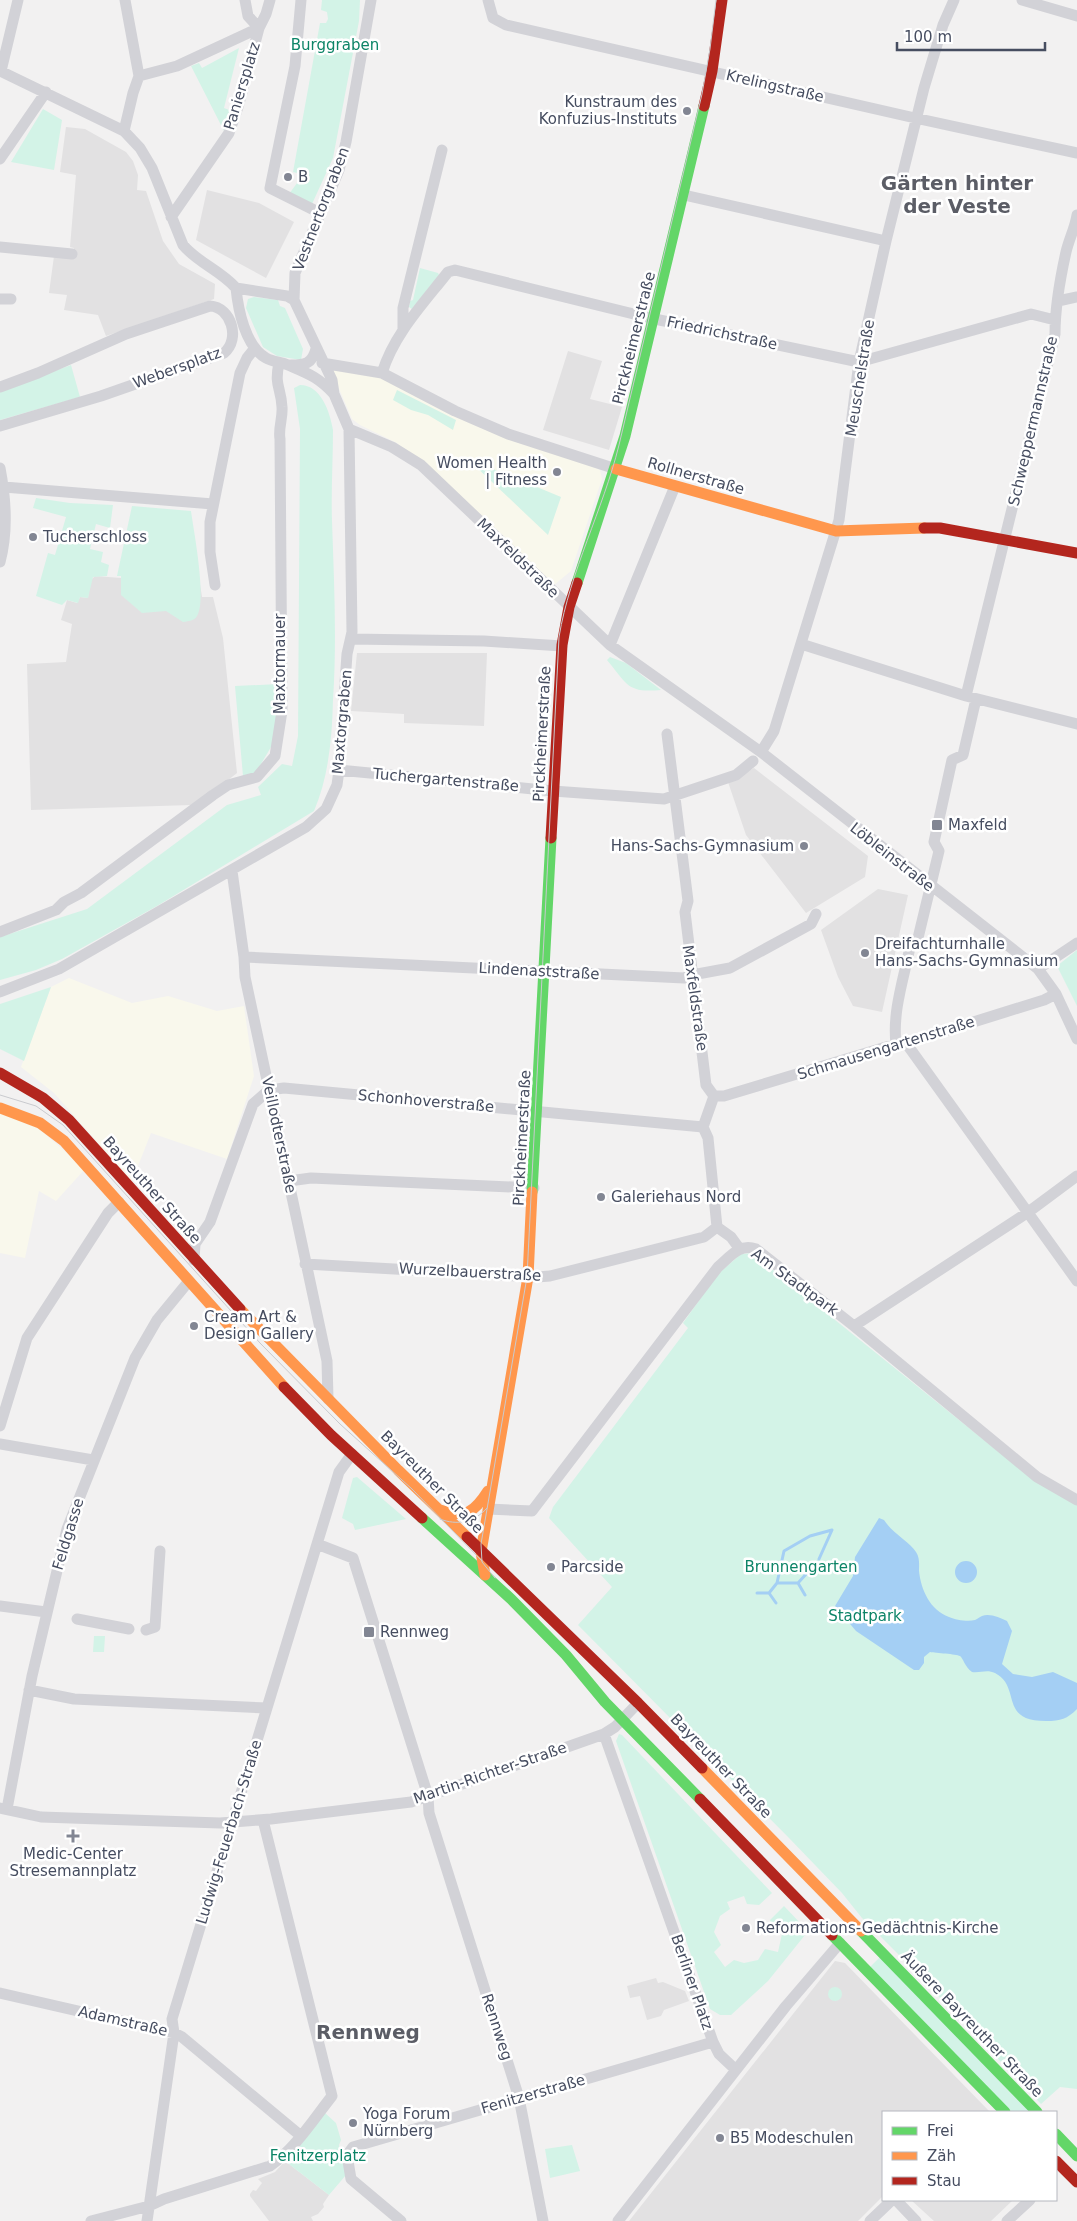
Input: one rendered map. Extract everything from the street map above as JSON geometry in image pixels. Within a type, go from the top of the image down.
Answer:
[{"type":"main road","name":"Pirckheimerstraße","points":[[485,1575],[482,1552],[488,1509],[528,1277],[562,646],[569,607],[616,469],[654,318],[712,71],[722,0]]},
{"type":"main road","name":"Rollnerstraße","points":[[616,469],[836,531],[940,528],[1077,553]]},
{"type":"main road","name":"Bayreuther Straße","points":[[0,1073],[43,1098],[76,1128],[194,1260],[328,1399],[439,1510],[638,1703],[844,1914]]},
{"type":"main road","points":[[0,1083],[43,1098]]},
{"type":"main road","name":"Bayreuther Straße","points":[[0,1108],[40,1123],[61,1138],[289,1393],[352,1454],[485,1575],[561,1650],[622,1720],[840,1943]]},
{"type":"main road","name":"Pirckheimerstraße","points":[[439,1510],[458,1515],[471,1512],[478,1507],[492,1486]]},
{"type":"main road","points":[[462,1555],[473,1556],[482,1552]]},
{"type":"main road","name":"Äußere Bayreuther Straße","points":[[844,1914],[1036,2111]]},
{"type":"main road","points":[[854,1924],[840,1943],[1004,2111]]},
{"type":"main road","points":[[1057,2135],[1077,2156]]},
{"type":"main road","points":[[1058,2168],[1077,2182]]},
{"type":"street","points":[[18,0],[1,71],[124,131],[140,148],[152,168],[182,245],[190,254],[221,273],[236,288],[241,315],[255,348],[264,357],[321,380],[334,394]]},
{"type":"street","points":[[124,131],[139,76],[125,0]]},
{"type":"street","points":[[245,0],[248,16],[259,28],[270,0]]},
{"type":"street","points":[[301,0],[295,66],[270,188],[320,213]]},
{"type":"street","name":"Vestnertorgraben","points":[[294,300],[295,273],[339,170],[346,142],[371,0]]},
{"type":"street","name":"Krelingstraße","points":[[488,0],[494,18],[506,25],[1077,153]]},
{"type":"street","name":"Meuschelstraße","points":[[757,757],[774,730],[836,531],[841,510],[859,362],[915,118],[943,24],[954,0]]},
{"type":"street","points":[[1022,0],[1077,16]]},
{"type":"street","name":"Paniersplatz","points":[[139,76],[177,66],[259,28]]},
{"type":"street","name":"Paniersplatz","points":[[170,217],[228,133],[238,106],[259,28]]},
{"type":"street","points":[[0,159],[46,92]]},
{"type":"street","points":[[400,334],[404,308],[442,150]]},
{"type":"street","points":[[684,195],[886,241]]},
{"type":"street","name":"Schweppermannstraße","points":[[931,886],[939,851],[934,842],[952,760],[962,755],[971,698],[1003,539],[1010,520],[1027,441],[1055,334],[1055,320],[1066,250],[1074,229],[1077,214]]},
{"type":"street","points":[[0,247],[72,254]]},
{"type":"street","name":"Friedrichstraße","points":[[382,374],[400,334],[448,272],[455,270],[654,318],[859,362],[1031,314],[1055,320]]},
{"type":"street","points":[[236,288],[287,296],[294,300]]},
{"type":"street","points":[[1058,302],[1077,297]]},
{"type":"street","name":"Maxtorgraben","points":[[0,992],[59,969],[232,871],[314,822],[333,798],[339,770],[347,654],[351,639],[349,430],[334,394],[332,380],[322,363],[294,300]]},
{"type":"street","name":"Webersplatz","points":[[0,387],[38,373],[126,334],[210,306],[218,307],[226,312],[234,336],[231,346],[224,353],[101,396],[0,426]]},
{"type":"street","points":[[214,585],[210,539],[213,504],[240,373],[247,358],[255,348]]},
{"type":"street","points":[[283,364],[304,365],[309,362],[316,349]]},
{"type":"street","name":"Rollnerstraße","points":[[322,363],[382,374],[488,426],[534,444],[616,469]]},
{"type":"street","name":"Maxtormauer","points":[[0,932],[56,910],[64,902],[81,893],[228,785],[257,777],[275,756],[282,712],[280,439],[278,429],[282,408],[276,382],[283,364]]},
{"type":"street","name":"Maxfeldstraße","points":[[349,430],[392,447],[429,471],[610,646],[682,697]]},
{"type":"street","points":[[0,468],[4,487],[5,538],[0,562]]},
{"type":"street","points":[[610,646],[675,486]]},
{"type":"street","points":[[4,487],[213,504]]},
{"type":"street","points":[[351,639],[484,641],[562,646]]},
{"type":"street","points":[[801,644],[971,698],[1077,724]]},
{"type":"street","name":"Löbleinstraße","points":[[682,697],[757,757],[931,886],[1038,969],[1056,994],[1076,1035]]},
{"type":"street","name":"Maxfeldstraße","points":[[667,734],[688,901],[685,912],[706,1085],[714,1096]]},
{"type":"street","name":"Tuchergartenstraße","points":[[339,770],[553,791],[664,799],[736,775],[757,757]]},
{"type":"street","name":"Veillodterstraße","points":[[232,871],[245,977],[305,1264],[328,1364],[328,1399]]},
{"type":"street","points":[[931,886],[918,938],[911,942],[894,1028],[901,1043],[1077,1281]]},
{"type":"street","name":"Lindenaststraße","points":[[244,958],[684,978],[692,974],[730,968],[811,924],[816,914]]},
{"type":"street","points":[[1038,969],[1077,943]]},
{"type":"street","name":"Schmausengartenstraße","points":[[714,1096],[724,1096],[1044,1000],[1056,994]]},
{"type":"street","name":"Schonhoverstraße","points":[[269,1090],[284,1088],[703,1127]]},
{"type":"street","points":[[194,1260],[196,1240],[210,1222],[252,1104],[269,1090]]},
{"type":"street","points":[[714,1096],[703,1127],[708,1138],[717,1226],[731,1237],[739,1248]]},
{"type":"street","points":[[854,1326],[1027,1213],[1077,1176]]},
{"type":"street","points":[[289,1181],[311,1178],[534,1188]]},
{"type":"street","points":[[0,1426],[27,1338],[108,1213],[119,1202]]},
{"type":"street","name":"Wurzelbauerstraße","points":[[305,1264],[528,1277],[550,1276],[704,1237],[717,1226]]},
{"type":"street","name":"Am Stadtpark","points":[[488,1509],[532,1511],[718,1267],[739,1248],[750,1247],[756,1249],[854,1326],[1038,1477],[1077,1500]]},
{"type":"street","name":"Feldgasse","points":[[4,1809],[46,1612],[67,1529],[121,1390],[143,1341],[157,1320],[189,1281]]},
{"type":"street","points":[[0,1444],[93,1460]]},
{"type":"street","name":"Ludwig-Feuerbach-Straße","points":[[147,2221],[174,2033],[172,2019],[339,1472],[352,1454]]},
{"type":"street","name":"Rennweg","points":[[317,1544],[353,1558],[428,1796],[429,1813],[519,2098],[544,2221]]},
{"type":"street","points":[[146,1630],[155,1627],[160,1551]]},
{"type":"street","points":[[0,1606],[46,1612]]},
{"type":"street","points":[[77,1619],[129,1629]]},
{"type":"street","points":[[29,1690],[74,1699],[266,1708]]},
{"type":"street","name":"Martin-Richter-Straße","points":[[4,1809],[41,1817],[231,1823],[411,1802],[604,1734],[622,1720],[638,1703]]},
{"type":"street","name":"Berliner Platz","points":[[604,1734],[713,2042],[719,2054],[736,2070]]},
{"type":"street","points":[[90,2221],[149,2206],[164,2199],[270,2166],[281,2158],[301,2136],[332,2096],[267,1820]]},
{"type":"street","points":[[618,2221],[736,2070],[840,1943]]},
{"type":"street","name":"Adamstraße","points":[[0,1993],[174,2033],[301,2136]]},
{"type":"street","name":"Fenitzerstraße","points":[[401,2221],[351,2179],[347,2155],[352,2147],[713,2042]]},
{"type":"street","points":[[870,2221],[891,2201]]},
{"type":"street","points":[[897,2201],[916,2221]]},
{"type":"street","points":[[1007,2221],[1029,2201]]},
{"type":"shaded area","points":[[66,127],[85,129],[126,152],[133,161],[138,175],[137,190],[146,191],[163,241],[179,264],[215,284],[214,299],[106,336],[98,315],[64,310],[67,295],[49,293],[54,256],[72,258],[74,248],[70,247],[76,175],[60,172]]},
{"type":"shaded area","points":[[207,190],[259,203],[294,222],[266,278],[196,240]]},
{"type":"shaded area","points":[[568,351],[602,361],[590,399],[622,407],[609,450],[543,430]]},
{"type":"shaded area","points":[[331,370],[374,375],[600,470],[602,479],[571,571],[554,585],[397,443],[360,425],[352,419]]},
{"type":"shaded area","points":[[95,576],[200,584],[202,597],[213,597],[223,638],[237,773],[213,792],[191,805],[31,810],[27,664],[66,662],[72,624],[61,620],[67,600],[77,603],[80,597],[88,598],[90,581]]},
{"type":"shaded area","points":[[357,653],[487,653],[484,726],[404,723],[404,714],[351,711]]},
{"type":"shaded area","name":"Hans-Sachs-Gymnasium","points":[[754,768],[868,856],[865,877],[806,913],[746,835],[728,782]]},
{"type":"shaded area","name":"Dreifachturnhalle Hans-Sachs-Gymnasium","points":[[878,889],[908,895],[882,1012],[853,1006],[838,977],[821,930]]},
{"type":"shaded area","points":[[69,978],[132,1003],[168,996],[217,1011],[244,1006],[254,1076],[227,1159],[151,1133],[132,1181],[54,1093],[21,1067],[51,987]]},
{"type":"shaded area","points":[[0,1112],[36,1126],[85,1169],[56,1201],[39,1191],[25,1258],[0,1253]]},
{"type":"shaded area","points":[[835,1961],[845,1963],[989,2111],[882,2111],[882,2197],[858,2221],[629,2221]]},
{"type":"shaded area","points":[[656,1978],[658,1983],[663,1982],[685,1991],[689,2001],[664,2010],[661,2016],[647,2020],[640,1996],[630,1998],[627,1986]]},
{"type":"shaded area","points":[[285,2161],[329,2195],[323,2204],[324,2207],[318,2214],[311,2217],[313,2221],[269,2221],[250,2196],[253,2190],[256,2191],[262,2183],[258,2179],[275,2172]]},
{"type":"shaded area","points":[[912,2201],[1012,2201],[991,2221],[934,2221]]},
{"type":"green space","name":"Burggraben","points":[[322,0],[360,0],[359,21],[333,158],[312,204],[289,194],[300,179],[297,173],[293,172],[320,23],[326,23],[328,19],[327,12],[321,10]]},
{"type":"green space","points":[[239,48],[224,108],[232,111],[224,131],[191,66],[199,63],[202,68]]},
{"type":"green space","points":[[43,109],[62,120],[54,170],[11,162]]},
{"type":"green space","points":[[420,268],[438,273],[439,275],[412,309],[409,307],[410,301],[413,300]]},
{"type":"green space","points":[[254,297],[278,300],[280,306],[285,308],[303,349],[301,360],[277,356],[263,347],[246,308],[248,299]]},
{"type":"green space","points":[[71,365],[80,397],[0,420],[0,391]]},
{"type":"green space","points":[[300,385],[307,386],[319,394],[330,415],[333,430],[332,510],[335,633],[333,714],[326,770],[314,811],[157,906],[62,959],[36,970],[0,980],[0,937],[87,909],[227,805],[261,795],[258,787],[282,764],[292,766],[298,736],[300,429],[294,388]]},
{"type":"green space","points":[[397,390],[456,420],[453,430],[428,415],[411,410],[393,400]]},
{"type":"green space","points":[[474,461],[561,497],[548,535],[472,463]]},
{"type":"green space","points":[[36,498],[70,503],[113,505],[110,528],[96,524],[94,532],[90,532],[88,539],[92,540],[90,549],[103,552],[101,562],[109,565],[107,576],[93,577],[88,598],[80,597],[78,603],[67,600],[62,605],[36,596],[48,553],[55,555],[66,517],[33,508]]},
{"type":"green space","points":[[132,506],[191,511],[199,565],[201,596],[200,608],[196,618],[193,620],[183,622],[166,611],[142,613],[121,595],[121,576],[117,576]]},
{"type":"green space","points":[[610,657],[626,663],[661,690],[641,690],[629,686],[607,660]]},
{"type":"green space","points":[[279,684],[274,742],[255,774],[243,776],[235,686]]},
{"type":"green space","points":[[1077,950],[1077,1006],[1057,966]]},
{"type":"green space","points":[[51,987],[24,1061],[0,1049],[0,1004]]},
{"type":"green space","name":"Stadtpark","points":[[752,1253],[1031,1478],[1077,1503],[1077,2089],[1060,2087],[1041,2104],[862,1918],[842,1893],[789,1838],[578,1625],[612,1587],[549,1518],[553,1507],[688,1328],[683,1323],[718,1274],[741,1254]]},
{"type":"green space","points":[[357,1477],[406,1519],[355,1530],[353,1524],[342,1518],[353,1478]]},
{"type":"green space","points":[[94,1636],[105,1636],[104,1652],[93,1652]]},
{"type":"green space","points":[[619,1734],[772,1893],[759,1905],[747,1904],[744,1896],[727,1902],[730,1909],[720,1916],[714,1932],[721,1945],[714,1952],[725,1967],[734,1960],[744,1963],[758,1960],[765,1949],[778,1952],[782,1934],[773,1932],[770,1920],[784,1906],[804,1927],[805,1935],[768,1981],[731,2015],[720,2015],[710,2009],[616,1741]]},
{"type":"green space","points":[[880,1957],[1029,2111],[1011,2111],[870,1967]]},
{"type":"green space","points":[[832,1987],[838,1987],[842,1994],[838,2001],[832,2001],[828,1997],[828,1991]]},
{"type":"green space","name":"Fenitzerplatz","points":[[325,2113],[336,2123],[341,2140],[339,2145],[346,2175],[329,2195],[285,2161]]},
{"type":"green space","points":[[572,2145],[580,2171],[550,2178],[545,2149]]},
{"type":"water","points":[[879,1518],[884,1520],[916,1552],[919,1559],[919,1571],[924,1592],[937,1610],[955,1619],[969,1621],[988,1615],[1007,1621],[1012,1631],[1002,1664],[1013,1674],[1032,1677],[1053,1672],[1077,1683],[1077,1709],[1060,1720],[1031,1720],[1016,1710],[1008,1686],[995,1673],[989,1671],[972,1672],[960,1656],[930,1652],[924,1657],[924,1663],[919,1670],[914,1670],[856,1631],[835,1606],[853,1576],[855,1557]]},
{"type":"water","points":[[966,1561],[974,1564],[977,1572],[974,1580],[966,1583],[958,1580],[955,1572],[958,1564]]},
{"type":"waterway","points":[[769,1593],[777,1583],[784,1551],[810,1536],[832,1530],[819,1559]]},
{"type":"waterway","points":[[777,1583],[798,1583],[817,1562]]},
{"type":"waterway","points":[[798,1583],[805,1595]]},
{"type":"waterway","points":[[757,1593],[769,1593]]},
{"type":"waterway","points":[[769,1593],[776,1603]]},
{"type":"tram line","points":[[495,1578],[482,1562],[481,1544],[527,1277],[559,637],[571,588],[619,445],[702,94],[716,0]]},
{"type":"tram line","points":[[0,1095],[36,1106],[63,1125],[260,1343],[340,1424],[412,1489],[482,1561]]},
{"type":"tram line","points":[[440,1519],[453,1522],[465,1521],[477,1517],[487,1508]]},
{"type":"traffic: fast","points":[[577,583],[625,436],[704,106]]},
{"type":"traffic: fast","points":[[532,1192],[551,838]]},
{"type":"traffic: fast","points":[[422,1518],[511,1599],[566,1655],[605,1702],[700,1799]]},
{"type":"traffic: fast","points":[[861,1931],[1036,2111]]},
{"type":"traffic: fast","points":[[832,1935],[1004,2111]]},
{"type":"traffic: fast","points":[[1057,2135],[1077,2156]]},
{"type":"traffic: slow","points":[[616,469],[836,531],[924,528]]},
{"type":"traffic: slow","points":[[0,1108],[40,1123],[64,1141],[284,1387]]},
{"type":"traffic: slow","points":[[485,1575],[481,1552],[528,1277],[532,1192]]},
{"type":"traffic: slow","points":[[240,1309],[398,1470],[467,1537]]},
{"type":"traffic: slow","points":[[440,1510],[456,1514],[468,1512],[474,1509],[488,1491]]},
{"type":"traffic: slow","points":[[702,1768],[861,1931]]},
{"type":"traffic: jam","points":[[704,106],[712,71],[722,0]]},
{"type":"traffic: jam","points":[[924,528],[940,528],[1077,553]]},
{"type":"traffic: jam","points":[[551,838],[562,645],[569,607],[577,583]]},
{"type":"traffic: jam","points":[[0,1073],[43,1098],[69,1120],[240,1309]]},
{"type":"traffic: jam","points":[[284,1387],[331,1435],[422,1518]]},
{"type":"traffic: jam","points":[[467,1537],[702,1768]]},
{"type":"traffic: jam","points":[[700,1799],[832,1935]]},
{"type":"traffic: jam","points":[[1057,2162],[1077,2182]]},
{"type":"place","name":"Kunstraum des Konfuzius-Instituts","points":[[687,111]]},
{"type":"place","name":"B","points":[[288,177]]},
{"type":"place","name":"Women Health | Fitness","points":[[557,472]]},
{"type":"place","name":"Tucherschloss","points":[[33,537]]},
{"type":"place","name":"Maxfeld","points":[[937,825]]},
{"type":"place","name":"Hans-Sachs-Gymnasium","points":[[804,846]]},
{"type":"place","name":"Dreifachturnhalle Hans-Sachs-Gymnasium","points":[[865,953]]},
{"type":"place","name":"Galeriehaus Nord","points":[[601,1197]]},
{"type":"place","name":"Cream Art & Design Gallery","points":[[194,1326]]},
{"type":"place","name":"Parcside","points":[[551,1567]]},
{"type":"place","name":"Rennweg","points":[[369,1632]]},
{"type":"place","name":"Medic-Center Stresemannplatz","points":[[73,1836]]},
{"type":"place","name":"Reformations-Gedächtnis-Kirche","points":[[746,1928]]},
{"type":"place","name":"Yoga Forum Nürnberg","points":[[353,2123]]},
{"type":"place","name":"B5 Modeschulen","points":[[720,2138]]},
{"type":"district","name":"Gärten hinter der Veste","points":[[957,194]]},
{"type":"district","name":"Rennweg","points":[[368,2032]]},
{"type":"park label","name":"Brunnengarten","points":[[801,1567]]}]
